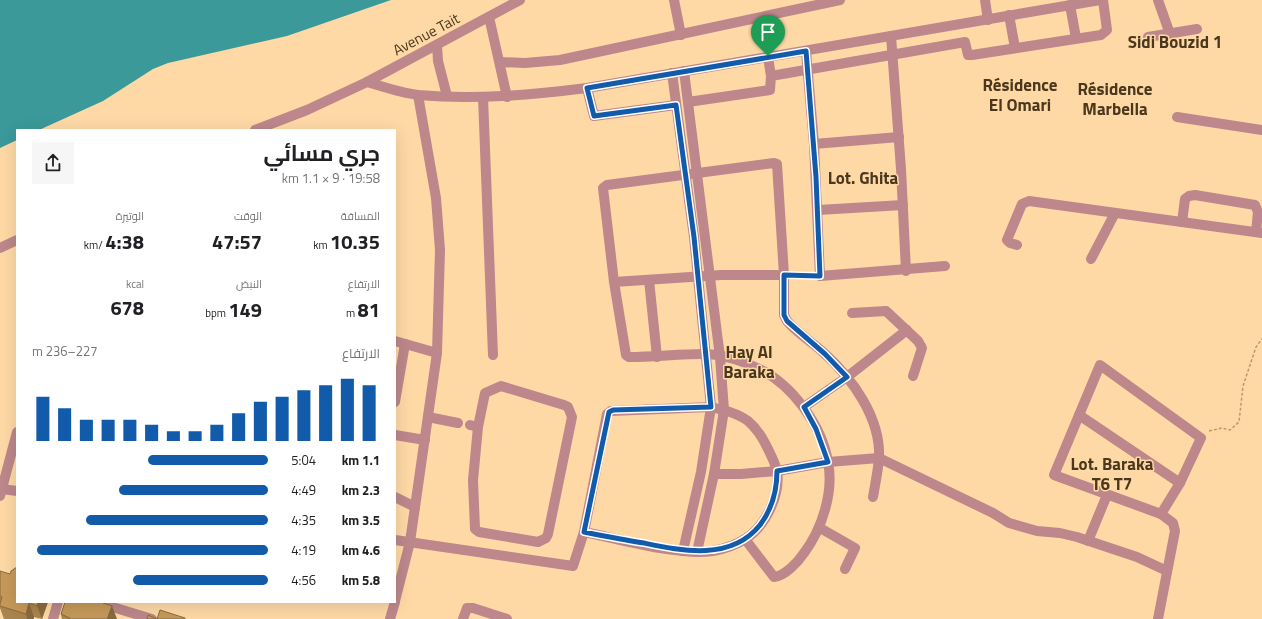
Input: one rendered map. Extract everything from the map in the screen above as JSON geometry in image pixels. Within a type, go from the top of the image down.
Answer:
[{"type":"street","name":"Avenue Tait","points":[[258,129],[307,110],[367,82],[437,46],[520,0]]},
{"type":"street","points":[[674,0],[681,35]]},
{"type":"street","points":[[500,62],[525,63],[560,60],[840,0]]},
{"type":"street","points":[[984,0],[988,20]]},
{"type":"street","points":[[367,82],[418,95],[507,97],[587,88],[1100,0]]},
{"type":"street","points":[[963,24],[968,55],[1100,34],[1107,30],[1103,0]]},
{"type":"street","points":[[1158,0],[1170,34]]},
{"type":"street","points":[[1070,5],[1076,38]]},
{"type":"street","points":[[1009,15],[1015,48]]},
{"type":"street","points":[[489,17],[507,97]]},
{"type":"street","points":[[1148,38],[1197,29]]},
{"type":"street","points":[[891,36],[899,137],[906,270]]},
{"type":"street","points":[[771,76],[809,68],[965,42]]},
{"type":"street","points":[[437,46],[438,60],[448,96]]},
{"type":"street","points":[[806,51],[809,68],[814,144],[820,276],[945,266]]},
{"type":"street","points":[[688,102],[771,90],[771,76],[768,56]]},
{"type":"street","points":[[683,551],[700,472],[711,407],[706,354],[704,277],[697,173],[684,71]]},
{"type":"street","points":[[672,73],[686,174],[720,357],[724,410],[714,474],[697,552]]},
{"type":"street","points":[[587,88],[594,116],[676,105]]},
{"type":"street","points":[[396,598],[410,542],[416,507],[437,353],[440,250],[436,198],[418,95]]},
{"type":"street","points":[[483,97],[493,355]]},
{"type":"street","points":[[1177,117],[1262,130]]},
{"type":"street","points":[[814,144],[899,137]]},
{"type":"street","points":[[745,539],[772,576],[776,577],[798,561],[820,528],[826,507],[828,462],[816,429],[804,407],[784,386],[758,368],[741,361],[706,354],[657,357],[629,357],[626,355],[614,282],[603,188],[607,185],[774,163],[777,164],[784,275],[784,315],[787,321],[825,354],[855,387],[877,438],[879,458],[873,498]]},
{"type":"street","points":[[1017,244],[1008,242],[1008,240],[1021,206],[1026,202],[1259,233],[1258,212],[1255,205],[1195,195],[1185,199],[1182,222]]},
{"type":"street","points":[[818,210],[903,206]]},
{"type":"street","points":[[1091,259],[1115,213]]},
{"type":"street","points":[[0,248],[16,240]]},
{"type":"street","points":[[614,282],[704,277],[784,275]]},
{"type":"street","points":[[649,280],[657,357]]},
{"type":"street","points":[[852,313],[886,311],[907,330],[922,348],[913,376]]},
{"type":"street","points":[[804,407],[847,377],[907,330]]},
{"type":"street","points":[[396,341],[437,353]]},
{"type":"street","points":[[396,396],[405,344]]},
{"type":"street","points":[[1158,619],[1176,531],[1173,523],[1162,514],[1054,476],[1100,365],[1201,438],[1180,483],[1162,514]]},
{"type":"street","points":[[501,386],[564,404],[571,411],[572,416],[548,534],[542,540],[538,542],[480,532],[475,529],[472,480],[474,426],[485,394],[501,386]]},
{"type":"street","points":[[396,540],[571,566],[576,561],[584,532],[609,412],[613,410],[711,407],[724,410],[748,422],[757,432],[771,455],[777,471],[777,485],[766,516],[745,539],[714,550],[697,552],[683,551],[584,532]]},
{"type":"street","points":[[1079,415],[1180,483]]},
{"type":"street","points":[[428,417],[458,423]]},
{"type":"street","points":[[396,435],[425,440]]},
{"type":"street","points":[[16,436],[1,493],[16,491]]},
{"type":"street","points":[[714,474],[741,474],[777,471],[828,462],[879,458],[993,513],[1009,523],[1037,531],[1060,532],[1136,557],[1167,571]]},
{"type":"street","points":[[1088,541],[1107,495]]},
{"type":"street","points":[[396,497],[416,507]]},
{"type":"street","points":[[820,528],[855,548],[845,569]]},
{"type":"street","points":[[53,619],[58,603]]},
{"type":"street","points":[[99,603],[152,619]]},
{"type":"street","points":[[390,619],[395,603]]},
{"type":"street","points":[[463,619],[468,608],[473,608],[507,619]]},
{"type":"path","points":[[784,275],[820,276]]},
{"type":"path","points":[[1201,438],[1210,430],[1230,430],[1239,422],[1243,386],[1256,347],[1262,339]]},
{"type":"water","points":[[0,0],[391,0],[287,36],[168,63],[153,69],[103,101],[41,129],[16,129],[16,140],[0,148]]},
{"type":"building","points":[[16,568],[16,603],[29,603],[26,614],[0,606],[2,597],[0,596],[0,571],[10,574],[11,571]]},
{"type":"building","points":[[29,603],[38,603],[37,606]]},
{"type":"building","points":[[65,603],[103,603],[112,606],[107,619],[70,619],[61,614]]},
{"type":"building","points":[[160,610],[185,618],[185,619],[157,619]]},
{"type":"building","points":[[148,615],[157,619],[147,619]]},
{"type":"district","name":"Sidi Bouzid 1","points":[[1175,42]]},
{"type":"district","name":"Résidence El Omari","points":[[1020,95]]},
{"type":"district","name":"Résidence Marbella","points":[[1115,99]]},
{"type":"district","name":"Lot. Ghita","points":[[863,178]]},
{"type":"district","name":"Hay Al Baraka","points":[[749,362]]},
{"type":"district","name":"Lot. Baraka T6 T7","points":[[1112,474]]},
{"type":"route","points":[[806,51],[809,68],[818,210],[820,276],[784,275],[784,315],[790,325],[816,345],[847,377],[804,407],[823,445],[828,462],[777,471],[777,485],[773,502],[766,516],[757,528],[745,539],[726,547],[697,552],[683,551],[584,532],[609,412],[613,410],[711,407],[699,277],[676,105],[594,116],[587,88],[768,56],[806,51]]}]
